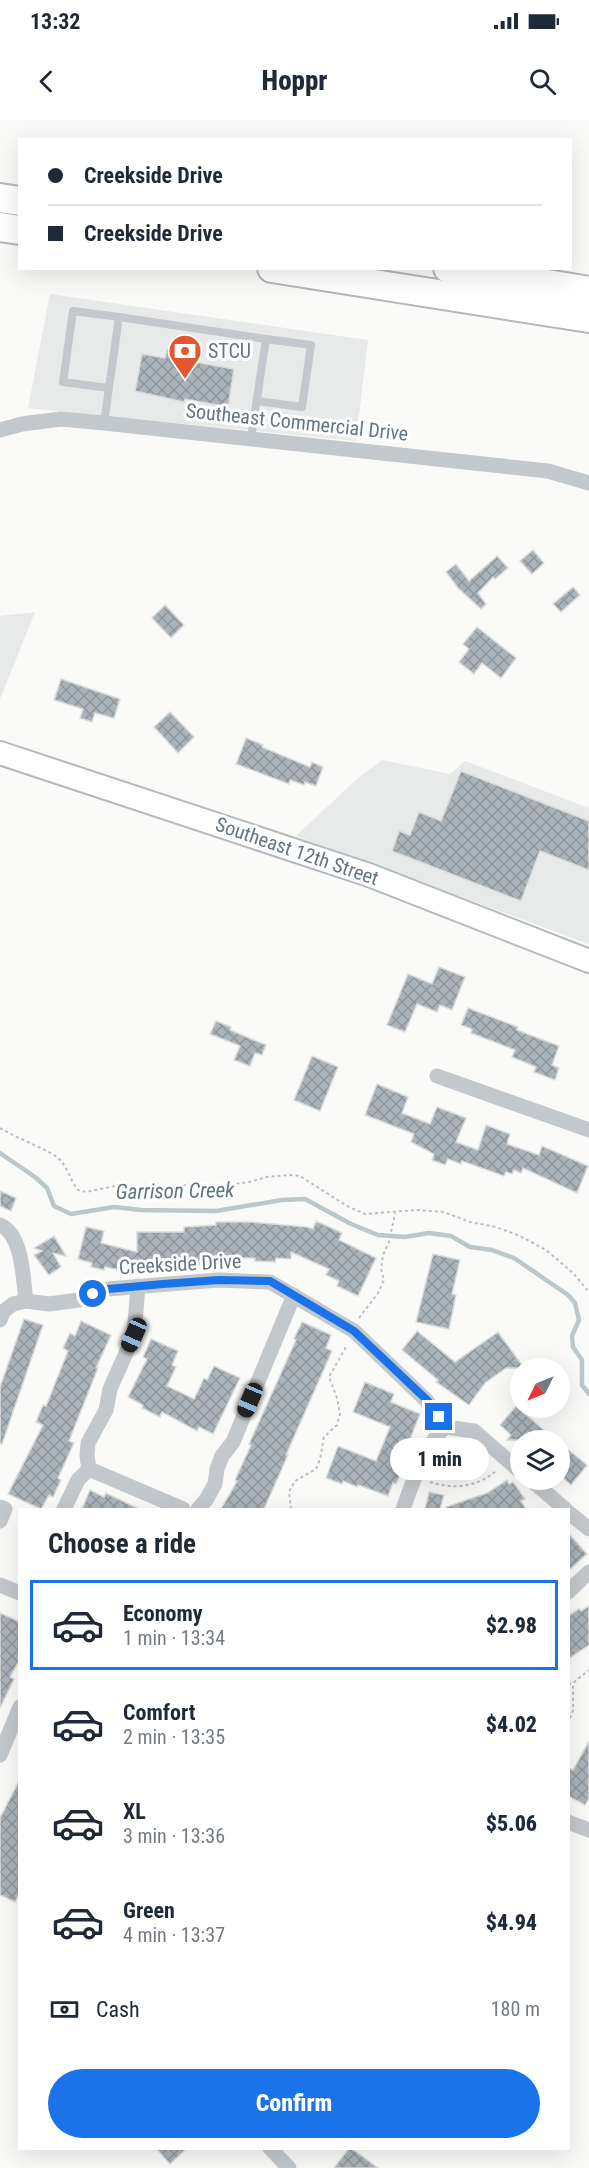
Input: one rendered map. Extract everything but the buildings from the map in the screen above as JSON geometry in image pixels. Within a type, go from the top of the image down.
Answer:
[{"type":"highway","points":[[0,198],[18,201]]},
{"type":"highway","points":[[0,227],[18,230]]},
{"type":"highway","points":[[285,270],[589,318]]},
{"type":"highway","points":[[460,270],[589,291]]},
{"type":"main road","name":"Southeast 12th Street","points":[[0,753],[369,875],[589,961]]},
{"type":"street","name":"Southeast Commercial Drive","points":[[0,430],[22,424],[61,419],[548,471],[589,483]]},
{"type":"street","points":[[437,1076],[588,1126]]},
{"type":"street","points":[[0,1225],[16,1239],[26,1301]]},
{"type":"street","name":"Creekside Drive","points":[[1,1314],[13,1304],[26,1301],[49,1304],[79,1300],[108,1289],[219,1280],[270,1281],[354,1331],[428,1401],[446,1426]]},
{"type":"street","points":[[89,1468],[88,1443],[106,1410],[110,1389],[134,1335],[138,1287]]},
{"type":"street","points":[[199,1508],[215,1484],[222,1456],[233,1442],[294,1295]]},
{"type":"street","points":[[403,1508],[437,1433],[446,1426],[474,1431],[508,1460]]},
{"type":"street","points":[[64,1508],[78,1480],[89,1468]]},
{"type":"street","points":[[89,1468],[181,1508]]},
{"type":"street","points":[[542,1490],[561,1508]]},
{"type":"street","points":[[0,1507],[5,1509],[0,1521]]},
{"type":"street","points":[[570,1515],[589,1529]]},
{"type":"street","points":[[570,1590],[589,1572]]},
{"type":"street","points":[[0,1585],[18,1592]]},
{"type":"street","points":[[0,1755],[18,1712]]},
{"type":"street","points":[[570,1823],[589,1830]]},
{"type":"street","points":[[272,2150],[289,2168]]},
{"type":"lane","points":[[109,388],[63,382],[73,310],[311,345],[302,407],[257,400]]},
{"type":"lane","points":[[104,423],[119,317]]},
{"type":"lane","points":[[251,438],[266,339]]},
{"type":"path","points":[[0,1128],[57,1158],[65,1166],[78,1190],[86,1192],[115,1186],[158,1191],[190,1184],[214,1187],[267,1177],[300,1176],[347,1206],[365,1214],[416,1210],[444,1212],[520,1236],[546,1250],[573,1273],[589,1292]]},
{"type":"path","points":[[291,1508],[289,1492],[295,1481],[316,1469],[324,1437],[337,1425],[340,1414],[329,1377],[360,1316],[378,1293],[384,1280],[381,1269],[382,1255],[389,1242],[395,1213]]},
{"type":"path","points":[[416,1477],[438,1484],[461,1487],[478,1483],[508,1460]]},
{"type":"path","points":[[570,1684],[589,1670]]},
{"type":"path","points":[[570,1718],[573,1710],[573,1683]]},
{"type":"shaded area","points":[[50,294],[368,340],[356,441],[28,408]]},
{"type":"shaded area","points":[[35,612],[0,699],[0,616]]},
{"type":"shaded area","points":[[382,760],[450,774],[465,761],[589,808],[589,944],[296,836],[359,777]]},
{"type":"waterway","name":"Garrison Creek","points":[[0,1153],[47,1188],[54,1206],[71,1214],[114,1207],[141,1210],[216,1211],[282,1200],[305,1199],[351,1224],[378,1235],[405,1237],[429,1233],[451,1236],[470,1247],[492,1250],[514,1258],[568,1295],[575,1303],[579,1320],[572,1336],[573,1347],[582,1360],[582,1385],[589,1394]]},
{"type":"place","name":"STCU","points":[[185,380]]},
{"type":"route","points":[[93,1294],[108,1289],[163,1284],[219,1280],[270,1281],[354,1331],[428,1401],[439,1417]]}]
